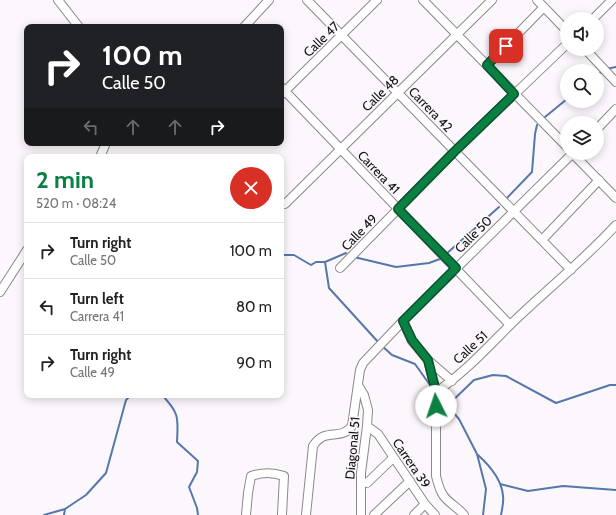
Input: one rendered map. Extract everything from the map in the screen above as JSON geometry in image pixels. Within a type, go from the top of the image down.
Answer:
[{"type":"street","points":[[58,0],[77,24]]},
{"type":"street","points":[[247,24],[269,0]]},
{"type":"street","name":"Carrera 42","points":[[307,0],[572,270]]},
{"type":"street","name":"Calle 47","points":[[284,89],[342,36],[377,0]]},
{"type":"street","points":[[423,0],[560,140]]},
{"type":"street","name":"Calle 48","points":[[285,204],[492,0]]},
{"type":"street","points":[[537,0],[560,24]]},
{"type":"street","points":[[599,12],[612,0]]},
{"type":"street","points":[[487,65],[544,7]]},
{"type":"street","name":"Calle 49","points":[[340,268],[455,151],[560,51]]},
{"type":"street","points":[[592,56],[616,82]]},
{"type":"street","name":"Carrera 41","points":[[284,93],[510,325]]},
{"type":"street","points":[[604,121],[616,109]]},
{"type":"street","name":"Calle 50","points":[[306,515],[312,446],[317,439],[322,436],[343,433],[349,430],[352,426],[360,370],[363,363],[403,321],[566,160]]},
{"type":"street","points":[[580,160],[616,198]]},
{"type":"street","points":[[542,240],[599,180]]},
{"type":"street","name":"Calle 51","points":[[436,392],[452,381],[482,355],[510,325],[572,270],[616,225]]},
{"type":"street","points":[[0,292],[24,255]]},
{"type":"street","points":[[403,321],[412,340],[428,360],[452,381]]},
{"type":"street","points":[[428,360],[436,392],[436,476],[438,486],[443,496],[460,509],[464,515]]},
{"type":"street","name":"Diagonal 51","points":[[358,385],[364,395],[368,410],[361,474],[361,515]]},
{"type":"street","name":"Carrera 39","points":[[367,426],[378,434],[425,504],[435,515]]},
{"type":"street","points":[[367,483],[393,458]]},
{"type":"street","points":[[246,515],[248,493],[252,476],[262,472],[275,473],[284,476],[282,515]]},
{"type":"street","points":[[374,515],[410,481]]},
{"type":"street","points":[[414,515],[425,504]]},
{"type":"waterway","points":[[606,69],[616,67]]},
{"type":"waterway","points":[[545,117],[560,105]]},
{"type":"waterway","points":[[506,199],[532,172],[537,125]]},
{"type":"waterway","points":[[445,255],[499,207]]},
{"type":"waterway","points":[[284,255],[294,255],[311,265],[316,262],[325,262],[346,253]]},
{"type":"waterway","points":[[354,257],[396,267],[429,263],[440,259]]},
{"type":"waterway","points":[[325,262],[329,288],[379,343]]},
{"type":"waterway","points":[[382,346],[392,355],[415,364],[430,385]]},
{"type":"waterway","points":[[447,406],[474,380],[493,375],[506,376],[556,403],[610,385],[616,385]]},
{"type":"waterway","points":[[439,396],[459,419],[477,454],[486,489],[483,515]]},
{"type":"waterway","points":[[44,515],[65,509],[86,495],[106,473],[126,400],[128,398]]},
{"type":"waterway","points":[[165,398],[177,417],[177,442],[198,461],[197,472],[189,487],[198,515]]},
{"type":"waterway","points":[[478,455],[490,468],[500,484],[503,498],[501,515]]},
{"type":"waterway","points":[[500,484],[528,491],[563,486],[616,490]]},
{"type":"waterway","points":[[64,515],[65,509]]},
{"type":"route","points":[[436,406],[436,392],[428,360],[412,340],[403,321],[456,268],[398,209],[514,94],[487,65],[506,46]]}]
